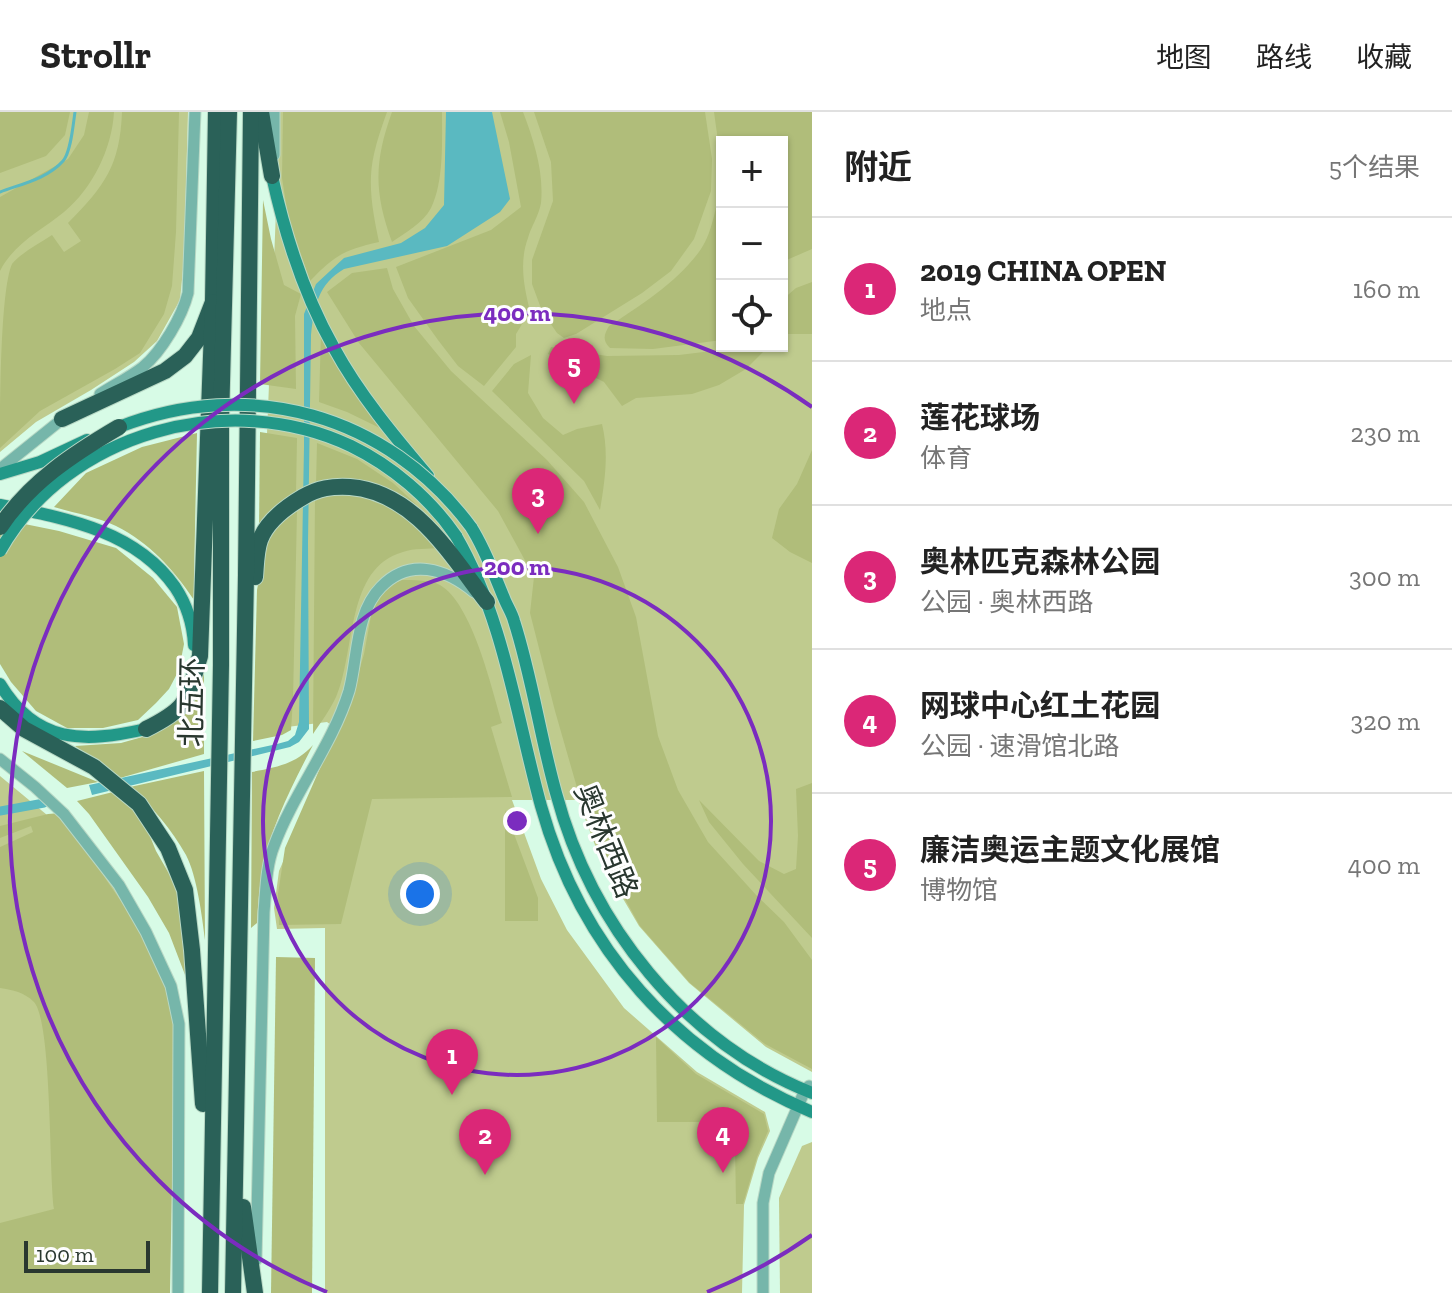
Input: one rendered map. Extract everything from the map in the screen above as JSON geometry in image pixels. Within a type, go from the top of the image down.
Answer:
[{"type":"highway","points":[[146,729],[166,719],[184,704],[200,656],[213,302],[216,112]]},
{"type":"highway","name":"北五环","points":[[210,1293],[220,748],[221,421],[229,112]]},
{"type":"highway","name":"北五环","points":[[233,1293],[251,112]]},
{"type":"highway","points":[[261,112],[272,176]]},
{"type":"highway","points":[[62,419],[165,371],[185,356],[199,338],[213,302]]},
{"type":"highway","points":[[0,527],[45,476],[119,427]]},
{"type":"highway","points":[[245,648],[260,540],[276,516],[318,490],[332,486],[364,489],[401,506],[432,530],[487,602]]},
{"type":"highway","points":[[0,708],[24,729],[94,767],[134,800],[168,848],[185,890],[211,1201]]},
{"type":"highway","points":[[236,1163],[255,1293]]},
{"type":"main road","points":[[272,176],[301,275],[347,370],[391,430],[454,505]]},
{"type":"main road","points":[[0,472],[40,462],[92,437],[171,411],[226,404],[271,406],[334,422],[372,440],[408,464],[454,505]]},
{"type":"main road","name":"奥林西路","points":[[0,551],[19,522],[67,475],[129,441],[183,425],[227,421],[298,428],[349,445],[376,461],[414,488],[434,507],[470,559],[500,638],[547,827],[590,924],[631,983],[690,1041],[763,1090],[812,1112]]},
{"type":"main road","points":[[0,505],[49,515],[109,534],[135,548],[161,569],[177,590],[192,624],[194,637],[193,659],[173,707],[146,729],[102,737],[61,735],[42,727],[19,711],[0,684]]},
{"type":"main road","name":"奥林西路","points":[[454,505],[471,527],[514,617],[561,811],[585,873],[608,917],[658,984],[693,1018],[747,1059],[809,1090]]},
{"type":"street","points":[[0,472],[62,419],[143,367],[157,352],[184,308],[188,293],[195,112]]},
{"type":"street","points":[[272,176],[274,112]]},
{"type":"street","points":[[255,1293],[264,912],[274,846],[341,714],[356,663],[364,617],[382,586],[402,573],[425,568],[452,577],[487,602]]},
{"type":"street","points":[[0,759],[64,814],[119,885],[146,932],[171,986],[179,1024],[178,1293]]},
{"type":"street","points":[[763,1293],[763,1203],[769,1173],[797,1106],[809,1090]]},
{"type":"green space","points":[[0,112],[188,112],[180,300],[157,341],[134,362],[36,422],[0,452]]},
{"type":"green space","points":[[0,112],[70,112],[65,135],[46,156],[0,173]]},
{"type":"green space","points":[[89,112],[114,112],[105,153],[92,179],[64,212],[13,252],[0,271],[0,197],[68,159],[84,135]]},
{"type":"green space","points":[[122,112],[179,112],[172,286],[164,314],[140,353],[40,411],[0,448],[3,324],[12,264],[52,235],[64,252],[81,241],[68,223],[92,198],[108,174],[118,146]]},
{"type":"green space","points":[[280,112],[812,112],[812,1072],[766,1047],[689,983],[639,926],[601,861],[578,800],[512,800],[541,879],[567,930],[624,1008],[697,1072],[765,1112],[770,1131],[744,1205],[742,1293],[325,1293],[325,928],[277,929],[274,908],[279,871],[340,732],[327,722],[255,731]]},
{"type":"green space","points":[[283,112],[387,112],[375,149],[371,176],[379,242],[341,255],[310,281],[288,216],[282,178]]},
{"type":"green space","points":[[392,112],[442,112],[442,136],[440,174],[431,208],[419,223],[392,242],[382,208],[378,177],[382,146]]},
{"type":"green space","points":[[500,112],[523,112],[540,168],[542,191],[539,212],[525,247],[523,265],[530,311],[516,334],[516,347],[484,386],[458,366],[438,340],[408,298],[396,267],[491,230],[521,207]]},
{"type":"green space","points":[[534,112],[705,112],[712,159],[711,191],[694,239],[671,271],[642,293],[576,334],[564,338],[542,311],[532,284],[532,260],[553,201],[551,162]]},
{"type":"green space","points":[[714,112],[812,112],[812,249],[788,259],[788,136],[717,136]]},
{"type":"green space","points":[[263,200],[284,285],[301,294],[295,316],[296,389],[260,384]]},
{"type":"green space","points":[[716,205],[716,341],[653,349],[610,348],[605,337],[609,326],[671,282],[701,249]]},
{"type":"green space","points":[[387,268],[393,289],[414,326],[451,371],[547,460],[584,502],[618,567],[636,617],[658,736],[678,790],[708,842],[784,922],[812,960],[812,1069],[765,1044],[690,983],[640,926],[603,860],[580,798],[530,613],[534,577],[498,511],[359,343],[327,292],[352,273]]},
{"type":"green space","points":[[812,282],[812,334],[788,334],[788,295]]},
{"type":"green space","points":[[321,333],[382,429],[319,402]]},
{"type":"green space","points":[[551,347],[607,356],[679,355],[716,350],[763,352],[746,369],[719,385],[692,394],[636,398],[622,406],[604,382],[548,354]]},
{"type":"green space","points":[[531,355],[528,393],[543,418],[563,435],[602,424],[606,456],[600,510],[584,481],[492,391],[514,364]]},
{"type":"green space","points":[[260,432],[297,438],[296,493],[259,530]]},
{"type":"green space","points":[[197,433],[194,600],[160,558],[140,540],[101,520],[54,507],[86,473],[142,447]]},
{"type":"green space","points":[[317,443],[357,459],[393,483],[417,505],[366,486],[316,485]]},
{"type":"green space","points":[[812,450],[812,563],[772,538],[779,509],[797,484]]},
{"type":"green space","points":[[344,494],[366,496],[394,507],[440,548],[403,552],[384,561],[371,575],[355,614],[336,697],[313,734],[315,498]]},
{"type":"green space","points":[[297,510],[291,730],[253,741],[257,590],[271,536],[284,518]]},
{"type":"green space","points":[[0,519],[59,531],[116,548],[153,578],[177,607],[184,644],[179,670],[169,689],[138,720],[103,728],[67,728],[36,711],[11,682],[0,664]]},
{"type":"green space","points":[[402,580],[440,585],[462,609],[479,648],[502,723],[491,727],[512,797],[372,799],[341,924],[279,925],[278,894],[285,848],[348,709],[364,654],[372,610],[387,586]]},
{"type":"green space","points":[[204,672],[204,754],[120,778],[75,746],[121,743],[153,734],[185,712],[196,699]]},
{"type":"green space","points":[[313,745],[270,839],[261,879],[257,923],[251,928],[252,772],[293,761]]},
{"type":"green space","points":[[22,751],[98,782],[67,788]]},
{"type":"green space","points":[[204,771],[205,940],[196,885],[186,855],[161,819],[130,787]]},
{"type":"green space","points":[[0,776],[82,844],[116,887],[167,987],[172,1028],[0,1293]]},
{"type":"green space","points":[[812,783],[812,938],[743,864],[709,822],[699,800],[759,861],[784,874],[796,869],[796,789]]},
{"type":"green space","points":[[113,792],[143,819],[156,851],[179,891],[187,980],[169,933],[148,897],[77,801]]},
{"type":"green space","points":[[505,810],[538,898],[538,921],[505,921]]},
{"type":"green space","points":[[60,813],[81,839],[134,920],[170,988],[175,1026],[170,1293],[0,1293],[0,1223],[54,1209],[47,1067],[40,1015],[34,1002],[26,996],[0,988],[0,847],[33,832],[31,826],[0,838],[0,826]]},
{"type":"green space","points":[[276,957],[315,958],[312,1293],[271,1293]]},
{"type":"green space","points":[[656,1037],[696,1074],[764,1114],[768,1131],[743,1204],[736,1204],[735,1144],[711,1143],[710,1122],[657,1122]]},
{"type":"green space","points":[[812,1142],[812,1293],[780,1293],[779,1198],[802,1146]]},
{"type":"water","points":[[446,112],[492,112],[510,199],[500,212],[447,246],[344,269],[323,289],[314,315],[311,335],[308,543],[309,729],[299,742],[290,747],[92,795],[89,785],[277,744],[295,735],[299,722],[304,314],[316,284],[344,258],[401,243],[425,228],[444,205]]},
{"type":"waterway","points":[[0,192],[42,177],[63,161],[70,145],[75,112]]},
{"type":"waterway","points":[[0,811],[44,803]]},
{"type":"place","name":"廉洁奥运主题文化展馆","points":[[574,404]]},
{"type":"place","name":"奥林匹克森林公园","points":[[538,534]]},
{"type":"place","name":"2019 CHINA OPEN","points":[[452,1095]]},
{"type":"place","name":"网球中心红土花园","points":[[723,1173]]},
{"type":"place","name":"莲花球场","points":[[485,1175]]}]
